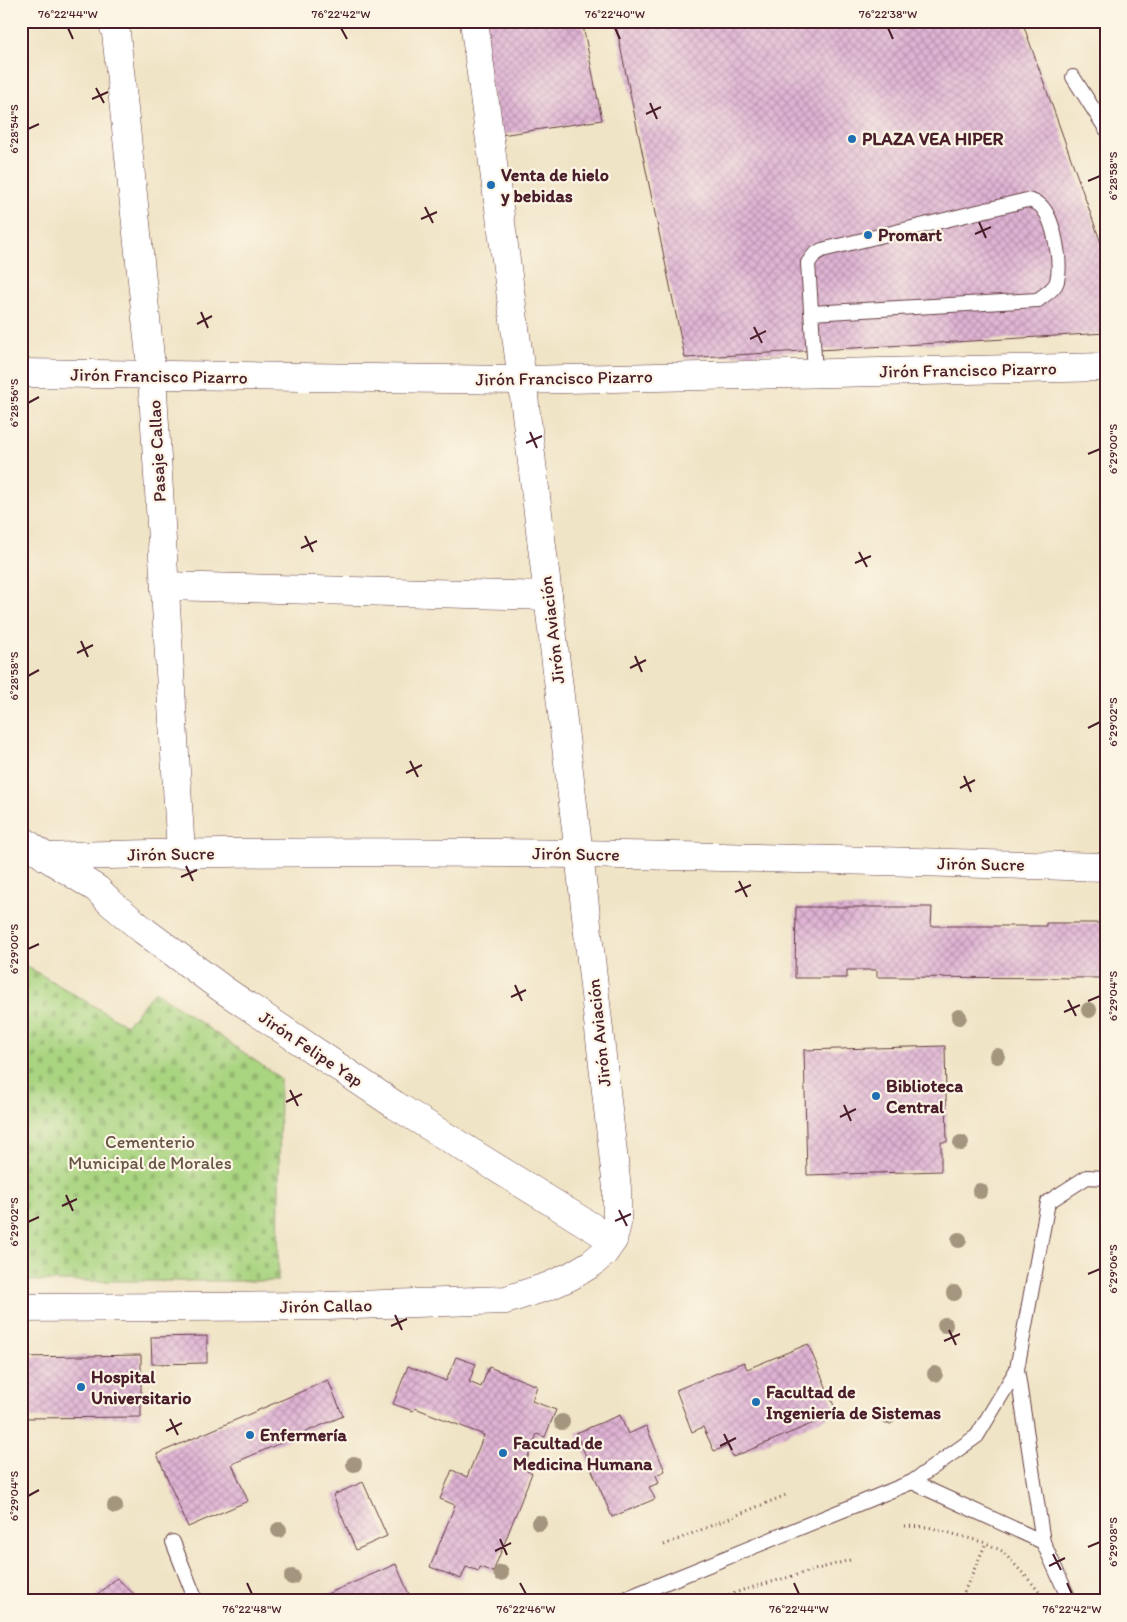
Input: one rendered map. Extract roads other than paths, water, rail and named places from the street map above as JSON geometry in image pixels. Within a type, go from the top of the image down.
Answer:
[{"type":"street","name":"Pasaje Callao","points":[[112,21],[117,43],[152,376],[181,853]]},
{"type":"street","name":"Jirón Aviación","points":[[474,21],[522,380],[579,854],[617,1188],[617,1224],[613,1240]]},
{"type":"street","name":"Jirón Francisco Pizarro","points":[[21,373],[522,380],[1106,367]]},
{"type":"street","points":[[165,586],[548,596]]},
{"type":"street","name":"Jirón Felipe Yap","points":[[21,839],[97,889],[143,930],[232,996],[395,1106],[613,1240]]},
{"type":"street","name":"Jirón Sucre","points":[[46,857],[181,853],[579,854],[1106,867]]},
{"type":"street","name":"Jirón Callao","points":[[21,1308],[325,1306],[506,1300],[549,1286],[578,1272],[604,1253],[613,1240]]},
{"type":"lane","points":[[1073,77],[1106,130]]},
{"type":"lane","points":[[811,313],[1038,300],[1057,282],[1058,250],[1048,214],[1039,204],[1026,200],[822,250],[814,255],[808,263],[811,313],[815,373]]},
{"type":"lane","points":[[1070,1601],[1043,1542],[1017,1369],[1048,1202],[1086,1176],[1106,1178]]},
{"type":"lane","points":[[620,1601],[912,1482],[977,1436],[1017,1369]]},
{"type":"lane","points":[[912,1482],[1043,1542]]},
{"type":"lane","points":[[173,1542],[196,1601]]},
{"type":"place","name":"PLAZA VEA HIPER","points":[[852,139]]},
{"type":"place","name":"Venta de hielo y bebidas","points":[[491,185]]},
{"type":"place","name":"Promart","points":[[868,235]]},
{"type":"place","name":"Biblioteca Central","points":[[876,1096]]},
{"type":"place","name":"Hospital Universitario","points":[[81,1387]]},
{"type":"place","name":"Facultad de Ingeniería de Sistemas","points":[[756,1402]]},
{"type":"place","name":"Enfermería","points":[[250,1435]]},
{"type":"place","name":"Facultad de Medicina Humana","points":[[503,1453]]},
{"type":"park label","name":"Cementerio Municipal de Morales","points":[[150,1152]]}]
